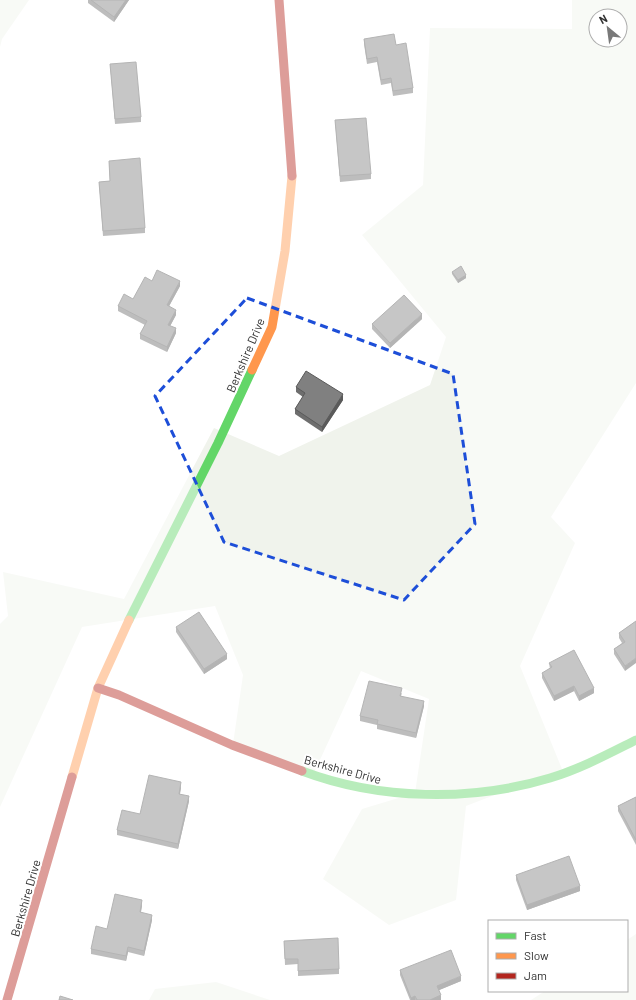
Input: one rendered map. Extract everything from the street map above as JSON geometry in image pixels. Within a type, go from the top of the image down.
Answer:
[{"type":"street","name":"Berkshire Drive","points":[[7,1000],[98,688],[118,642],[218,443],[272,327],[285,251],[292,179],[279,0]]},
{"type":"street","name":"Berkshire Drive","points":[[98,688],[119,695],[239,748],[315,776],[381,792],[449,794],[504,789],[550,778],[602,758],[636,740]]},
{"type":"highlighted area","points":[[247,298],[453,374],[475,524],[404,600],[224,542],[155,396]]},
{"type":"shaded area","points":[[0,0],[29,0],[2,39],[0,47]]},
{"type":"shaded area","points":[[572,0],[636,0],[636,383],[551,517],[575,543],[520,666],[562,769],[466,806],[456,900],[389,925],[323,879],[362,809],[415,793],[429,699],[361,671],[313,775],[233,744],[243,675],[215,606],[82,627],[0,807],[0,624],[8,616],[3,572],[124,599],[214,428],[279,456],[430,385],[446,337],[362,235],[423,185],[430,28],[572,29]]},
{"type":"shaded area","points":[[636,934],[636,1000],[531,1000],[543,992],[628,992],[628,939]]},
{"type":"shaded area","points":[[216,982],[270,1000],[149,1000],[155,989]]},
{"type":"building","points":[[91,0],[126,0],[114,17]]},
{"type":"building","points":[[394,34],[396,45],[406,43],[413,88],[393,91],[391,78],[381,80],[377,57],[367,59],[364,39]]},
{"type":"building","points":[[136,62],[141,117],[115,119],[110,64]]},
{"type":"building","points":[[366,118],[371,174],[340,176],[335,120]]},
{"type":"building","points":[[140,158],[145,228],[103,231],[99,182],[110,181],[109,161]]},
{"type":"building","points":[[461,266],[466,275],[458,280],[452,272]]},
{"type":"building","points":[[157,270],[180,281],[167,305],[176,310],[168,325],[176,328],[167,347],[140,334],[147,321],[118,306],[124,294],[133,299],[145,277],[152,281]]},
{"type":"building","points":[[404,295],[422,314],[390,343],[372,324]]},
{"type":"building","points":[[306,371],[343,394],[322,427],[295,409],[305,393],[296,387]]},
{"type":"building","points":[[199,612],[227,654],[204,669],[176,627]]},
{"type":"building","points":[[636,621],[636,658],[625,666],[614,649],[625,642],[619,633]]},
{"type":"building","points":[[574,650],[594,688],[579,696],[574,686],[554,696],[542,673],[552,667],[549,663]]},
{"type":"building","points":[[369,681],[402,688],[400,696],[424,701],[416,733],[377,724],[378,720],[360,716]]},
{"type":"building","points":[[149,775],[181,782],[179,794],[189,796],[178,844],[117,830],[122,810],[140,814]]},
{"type":"building","points":[[636,797],[636,840],[618,806]]},
{"type":"building","points":[[569,856],[580,886],[527,905],[516,875]]},
{"type":"building","points":[[115,894],[142,900],[140,912],[152,915],[144,951],[128,947],[126,956],[91,949],[96,926],[107,929]]},
{"type":"building","points":[[338,938],[339,969],[298,971],[298,959],[285,959],[284,941]]},
{"type":"building","points":[[451,950],[461,976],[437,986],[441,995],[430,1000],[417,1000],[415,996],[411,998],[400,970]]},
{"type":"building","points":[[60,996],[73,1000],[59,1000]]},
{"type":"traffic: fast","points":[[129,620],[218,443],[252,370]]},
{"type":"traffic: fast","points":[[302,771],[332,781],[362,788],[393,792],[457,794],[520,786],[550,778],[594,761],[636,740]]},
{"type":"traffic: slow","points":[[252,370],[272,327],[285,251],[292,176]]},
{"type":"traffic: slow","points":[[72,777],[98,688],[129,620]]},
{"type":"traffic: jam","points":[[279,0],[292,176]]},
{"type":"traffic: jam","points":[[98,688],[119,695],[232,745],[302,771]]},
{"type":"traffic: jam","points":[[7,1000],[72,777]]}]
